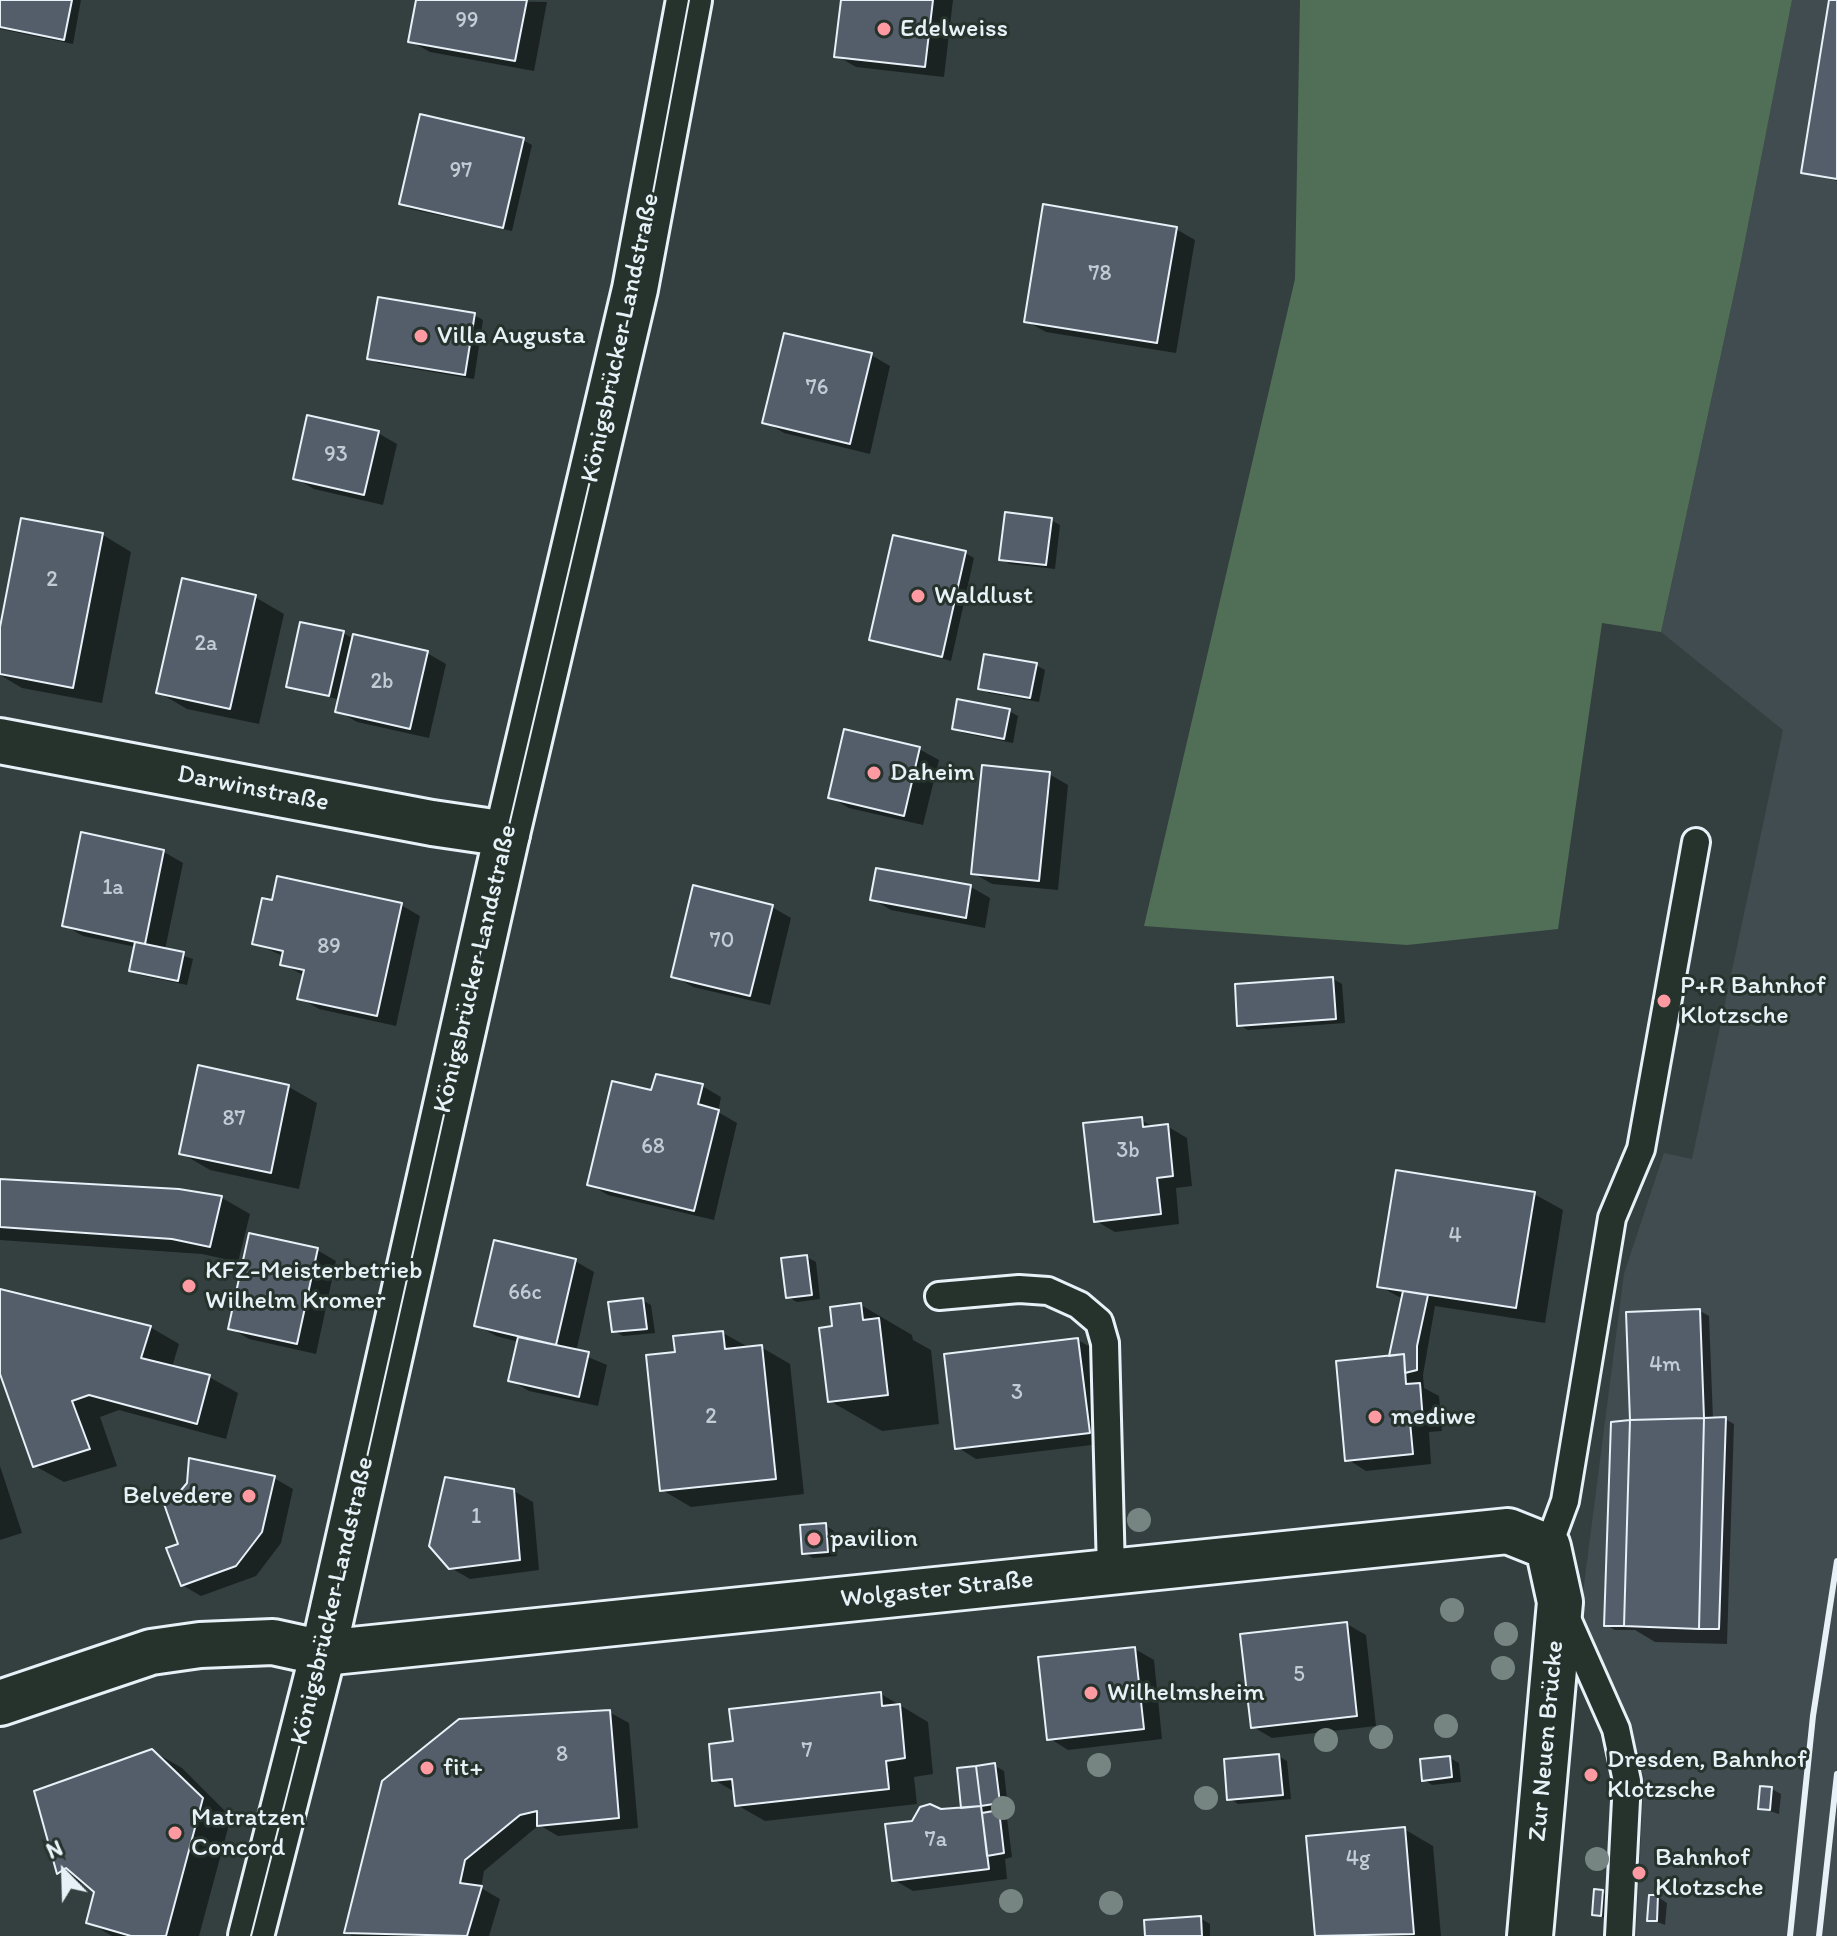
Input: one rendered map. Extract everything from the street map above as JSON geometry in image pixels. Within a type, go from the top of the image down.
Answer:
[{"type":"street","name":"Königsbrücker Landstraße","points":[[251,1936],[323,1653],[507,834],[635,289],[689,0]]},
{"type":"street","name":"Darwinstraße","points":[[0,741],[432,823],[507,834]]},
{"type":"street","name":"Wolgaster Straße","points":[[0,1703],[151,1652],[200,1645],[273,1642],[323,1653],[1508,1531],[1548,1547]]},
{"type":"street","name":"Zur Neuen Brücke","points":[[1530,1936],[1560,1602],[1548,1547]]},
{"type":"lane","points":[[1548,1547],[1565,1501],[1612,1218],[1641,1149],[1696,842]]},
{"type":"lane","points":[[939,1296],[1019,1289],[1048,1291],[1066,1297],[1099,1322],[1105,1343],[1111,1571]]},
{"type":"lane","points":[[1560,1602],[1616,1729],[1627,1781],[1619,1936]]},
{"type":"shaded area","points":[[1792,0],[1837,0],[1837,1936],[1636,1936],[1644,1777],[1580,1616],[1624,1274],[1664,1153],[1692,1159],[1783,730],[1661,632],[1740,266]]},
{"type":"green space","points":[[1300,0],[1792,0],[1740,266],[1661,632],[1602,623],[1558,929],[1407,945],[1144,926],[1295,279]]},
{"type":"building","points":[[0,0],[72,0],[64,40],[0,27]]},
{"type":"building","points":[[416,0],[527,0],[515,61],[408,42]]},
{"type":"building","name":"Edelweiss","points":[[841,0],[933,0],[925,67],[834,57]]},
{"type":"building","points":[[1829,0],[1837,0],[1837,179],[1801,173]]},
{"type":"building","points":[[420,114],[524,138],[503,228],[399,204]]},
{"type":"building","points":[[1043,204],[1177,227],[1157,343],[1024,322]]},
{"type":"building","name":"Villa Augusta","points":[[378,297],[475,313],[465,375],[367,359]]},
{"type":"building","points":[[784,333],[872,353],[850,444],[762,423]]},
{"type":"building","points":[[307,415],[379,431],[364,495],[293,479]]},
{"type":"building","points":[[1005,512],[1052,518],[1046,565],[999,560]]},
{"type":"building","points":[[21,518],[103,533],[73,688],[0,674],[0,627]]},
{"type":"building","name":"Waldlust","points":[[893,535],[966,551],[942,657],[869,640]]},
{"type":"building","points":[[182,578],[256,595],[230,709],[156,693]]},
{"type":"building","points":[[300,622],[344,631],[329,696],[286,687]]},
{"type":"building","points":[[353,634],[428,651],[410,729],[335,712]]},
{"type":"building","points":[[984,654],[1037,663],[1030,698],[978,689]]},
{"type":"building","points":[[957,699],[1010,709],[1004,739],[952,729]]},
{"type":"building","name":"Daheim","points":[[844,729],[920,747],[904,816],[828,798]]},
{"type":"building","points":[[982,765],[1050,772],[1039,881],[971,874]]},
{"type":"building","points":[[81,832],[164,850],[145,944],[62,926]]},
{"type":"building","points":[[876,868],[971,885],[966,918],[870,900]]},
{"type":"building","points":[[277,876],[402,903],[377,1016],[297,999],[304,970],[280,965],[283,951],[252,944],[262,898],[272,900]]},
{"type":"building","points":[[693,885],[773,905],[750,996],[671,977]]},
{"type":"building","points":[[135,942],[184,952],[178,981],[129,971]]},
{"type":"building","points":[[1333,977],[1336,1019],[1237,1026],[1235,984]]},
{"type":"building","points":[[198,1065],[289,1085],[271,1173],[179,1154]]},
{"type":"building","points":[[656,1074],[703,1084],[698,1104],[719,1110],[694,1211],[587,1185],[612,1081],[651,1090]]},
{"type":"building","points":[[1142,1117],[1143,1127],[1168,1124],[1173,1176],[1157,1178],[1161,1214],[1094,1222],[1083,1123]]},
{"type":"building","points":[[1396,1170],[1535,1192],[1516,1308],[1377,1287]]},
{"type":"building","points":[[0,1179],[179,1189],[222,1196],[210,1247],[172,1239],[0,1227]]},
{"type":"building","points":[[249,1233],[318,1248],[297,1344],[228,1329]]},
{"type":"building","points":[[494,1240],[576,1259],[556,1345],[474,1326]]},
{"type":"building","points":[[807,1255],[812,1295],[786,1298],[781,1258]]},
{"type":"building","points":[[0,1289],[151,1326],[141,1358],[210,1375],[197,1424],[89,1395],[72,1401],[90,1449],[33,1467],[0,1374]]},
{"type":"building","points":[[1403,1291],[1428,1295],[1417,1346],[1417,1370],[1405,1373],[1404,1354],[1389,1356]]},
{"type":"building","points":[[643,1298],[647,1329],[612,1332],[608,1302]]},
{"type":"building","points":[[861,1303],[863,1320],[879,1318],[888,1395],[828,1402],[819,1328],[832,1326],[830,1307]]},
{"type":"building","points":[[1700,1309],[1704,1418],[1630,1420],[1626,1312]]},
{"type":"building","points":[[723,1331],[725,1349],[762,1345],[776,1479],[660,1491],[646,1355],[675,1352],[673,1336]]},
{"type":"building","points":[[518,1337],[589,1352],[579,1397],[508,1381]]},
{"type":"building","points":[[1078,1338],[1090,1433],[955,1449],[944,1354]]},
{"type":"building","points":[[1404,1354],[1406,1384],[1420,1383],[1423,1421],[1410,1422],[1413,1454],[1345,1461],[1336,1361]]},
{"type":"building","points":[[1726,1417],[1719,1629],[1699,1629],[1704,1418]]},
{"type":"building","points":[[1704,1418],[1699,1629],[1624,1626],[1630,1420]]},
{"type":"building","points":[[1630,1420],[1624,1626],[1604,1626],[1611,1422]]},
{"type":"building","points":[[189,1458],[275,1476],[262,1532],[236,1566],[181,1586],[166,1548],[178,1544],[163,1501],[177,1495],[187,1483]]},
{"type":"building","points":[[445,1477],[514,1489],[520,1560],[449,1569],[429,1546]]},
{"type":"building","name":"pavilion","points":[[826,1523],[828,1552],[802,1554],[800,1525]]},
{"type":"building","points":[[1347,1622],[1357,1716],[1251,1728],[1240,1634]]},
{"type":"building","name":"Wilhelmsheim","points":[[1135,1647],[1144,1729],[1047,1740],[1038,1657]]},
{"type":"building","points":[[881,1692],[882,1706],[900,1704],[905,1758],[886,1761],[889,1789],[735,1806],[732,1779],[712,1781],[709,1744],[733,1741],[729,1709]]},
{"type":"building","points":[[610,1710],[619,1818],[537,1826],[537,1811],[520,1815],[465,1860],[460,1883],[482,1886],[467,1936],[344,1933],[382,1781],[459,1719]]},
{"type":"building","points":[[152,1749],[203,1798],[166,1936],[131,1936],[86,1923],[94,1892],[66,1868],[57,1874],[34,1791]]},
{"type":"building","points":[[1279,1754],[1283,1795],[1227,1800],[1224,1759]]},
{"type":"building","points":[[1450,1756],[1452,1777],[1422,1781],[1420,1759]]},
{"type":"building","points":[[995,1763],[1000,1803],[981,1806],[976,1766]]},
{"type":"building","points":[[976,1766],[981,1806],[961,1808],[957,1768]]},
{"type":"building","points":[[1760,1786],[1772,1787],[1770,1810],[1758,1809]]},
{"type":"building","points":[[930,1804],[941,1809],[981,1806],[989,1869],[892,1881],[885,1824],[912,1821],[920,1807]]},
{"type":"building","points":[[999,1810],[1004,1853],[987,1856],[982,1813]]},
{"type":"building","points":[[1405,1827],[1414,1934],[1315,1936],[1306,1836]]},
{"type":"building","points":[[1594,1889],[1603,1890],[1601,1916],[1592,1915]]},
{"type":"building","points":[[1649,1895],[1658,1895],[1657,1921],[1647,1921]]},
{"type":"building","points":[[1201,1916],[1202,1936],[1145,1936],[1144,1920]]},
{"type":"tram line","points":[[251,1936],[323,1653],[507,834],[635,289],[689,0]]},
{"type":"railway","points":[[1790,1936],[1813,1716],[1837,1561]]},
{"type":"railway","points":[[1819,1936],[1837,1774]]},
{"type":"place","name":"Edelweiss","points":[[884,29]]},
{"type":"place","name":"Villa Augusta","points":[[421,336]]},
{"type":"place","name":"Waldlust","points":[[918,596]]},
{"type":"place","name":"Daheim","points":[[874,773]]},
{"type":"place","name":"P+R Bahnhof Klotzsche","points":[[1664,1001]]},
{"type":"place","name":"KFZ-Meisterbetrieb Wilhelm Kromer","points":[[189,1286]]},
{"type":"place","name":"mediwe","points":[[1375,1417]]},
{"type":"place","name":"Belvedere","points":[[249,1496]]},
{"type":"place","name":"pavilion","points":[[814,1539]]},
{"type":"place","name":"Wilhelmsheim","points":[[1091,1693]]},
{"type":"place","name":"fit+","points":[[427,1768]]},
{"type":"place","name":"Dresden, Bahnhof Klotzsche","points":[[1591,1775]]},
{"type":"place","name":"Matratzen Concord","points":[[175,1833]]},
{"type":"place","name":"Bahnhof Klotzsche","points":[[1639,1873]]}]
